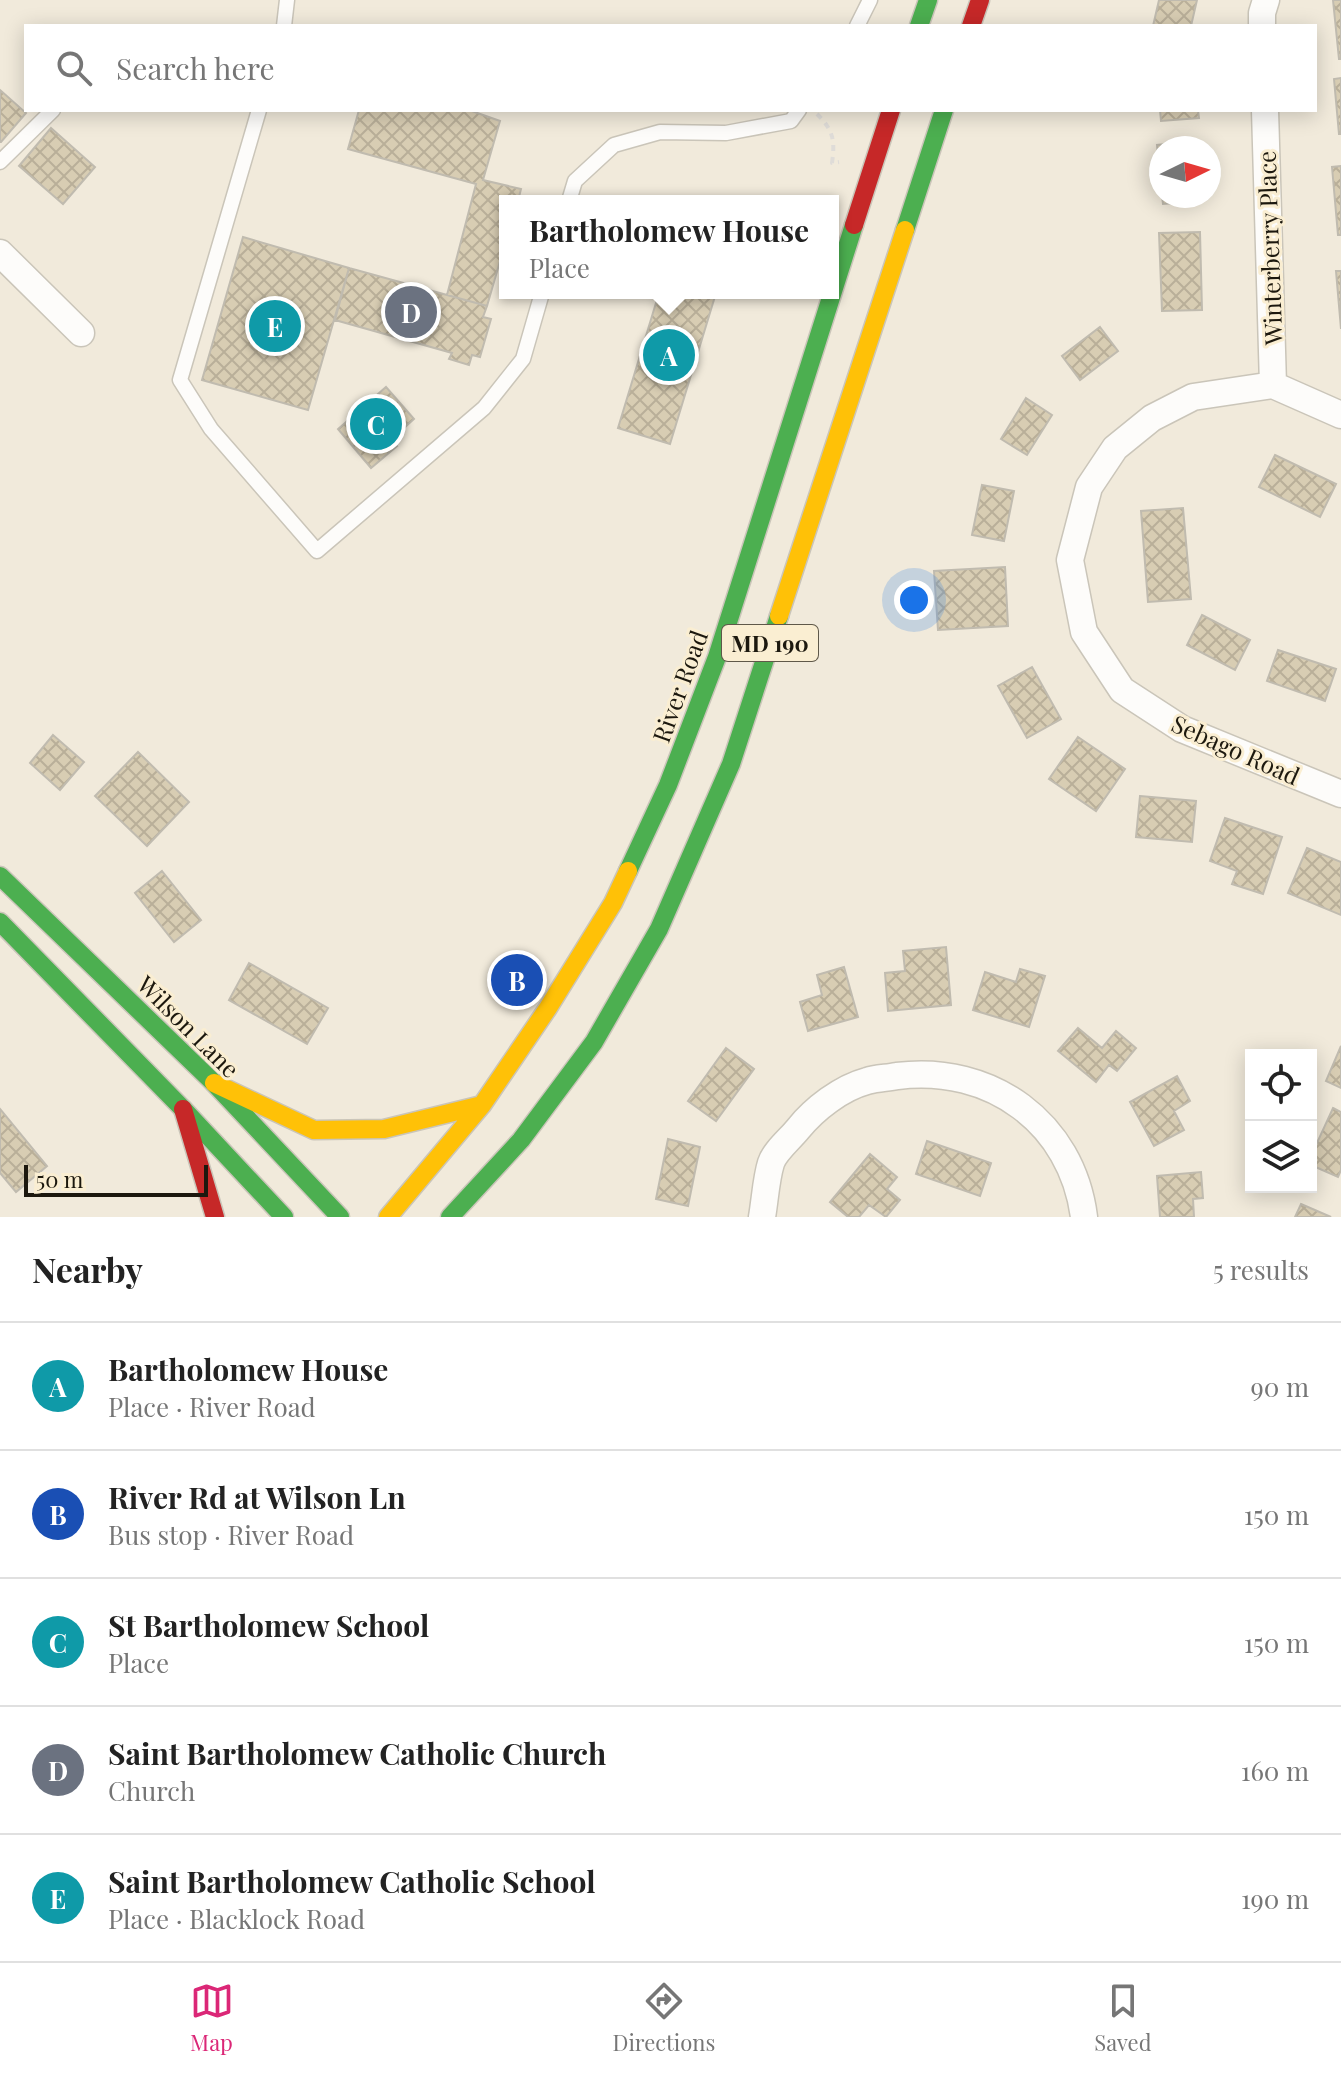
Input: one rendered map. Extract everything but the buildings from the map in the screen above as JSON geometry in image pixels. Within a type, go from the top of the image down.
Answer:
[{"type":"main road","points":[[920,24],[928,0]]},
{"type":"main road","points":[[972,24],[980,0]]},
{"type":"main road","name":"River Road","points":[[839,273],[890,112]]},
{"type":"main road","name":"MD 190","points":[[450,1217],[521,1140],[594,1042],[659,929],[731,764],[943,112]]},
{"type":"main road","name":"River Road","points":[[388,1217],[482,1105],[548,1008],[613,903],[668,785],[717,657],[831,299]]},
{"type":"main road","name":"Wilson Lane","points":[[0,876],[214,1083],[340,1217]]},
{"type":"main road","points":[[0,922],[284,1217]]},
{"type":"main road","points":[[214,1083],[314,1130],[384,1129],[482,1105]]},
{"type":"main road","points":[[183,1109],[215,1217]]},
{"type":"main road","points":[[502,1191],[521,1140]]},
{"type":"street","points":[[1262,24],[1266,0]]},
{"type":"street","name":"Winterberry Place","points":[[1265,112],[1273,385]]},
{"type":"street","points":[[0,253],[81,333]]},
{"type":"street","points":[[1273,385],[1341,415]]},
{"type":"street","name":"Sebago Road","points":[[1273,385],[1193,397],[1152,418],[1115,448],[1089,487],[1070,560],[1084,632],[1122,690],[1182,729],[1341,794]]},
{"type":"street","points":[[762,1217],[772,1160],[807,1118],[831,1099],[865,1081],[920,1073],[950,1076],[990,1087],[1037,1117],[1063,1151],[1081,1190],[1084,1217]]},
{"type":"lane","points":[[284,24],[287,0]]},
{"type":"lane","points":[[858,24],[870,0]]},
{"type":"lane","points":[[0,162],[51,112]]},
{"type":"lane","points":[[258,112],[180,380],[211,429],[317,551],[484,408],[523,359],[540,299]]},
{"type":"lane","points":[[571,195],[575,181],[614,145],[660,132],[726,133],[795,115]]},
{"type":"traffic: fast","points":[[920,24],[928,0]]},
{"type":"traffic: fast","points":[[905,230],[943,112]]},
{"type":"traffic: fast","points":[[839,272],[854,225]]},
{"type":"traffic: fast","points":[[628,871],[668,785],[717,657],[831,299]]},
{"type":"traffic: fast","points":[[450,1217],[521,1140],[594,1042],[659,929],[731,764],[779,616]]},
{"type":"traffic: fast","points":[[0,876],[214,1083],[340,1217]]},
{"type":"traffic: fast","points":[[0,922],[284,1217]]},
{"type":"traffic: slow","points":[[779,616],[905,230]]},
{"type":"traffic: slow","points":[[388,1217],[482,1105],[548,1008],[613,903],[628,871]]},
{"type":"traffic: slow","points":[[214,1083],[314,1130],[384,1129],[482,1105]]},
{"type":"traffic: jam","points":[[972,24],[980,0]]},
{"type":"traffic: jam","points":[[854,225],[890,112]]},
{"type":"traffic: jam","points":[[183,1109],[215,1217]]},
{"type":"place","name":"Saint Bartholomew Catholic Church","points":[[411,312]]},
{"type":"place","name":"Saint Bartholomew Catholic School","points":[[275,326]]},
{"type":"place","name":"Bartholomew House","points":[[669,355]]},
{"type":"place","name":"St Bartholomew School","points":[[376,424]]},
{"type":"place","name":"River Rd at Wilson Ln","points":[[517,980]]}]
